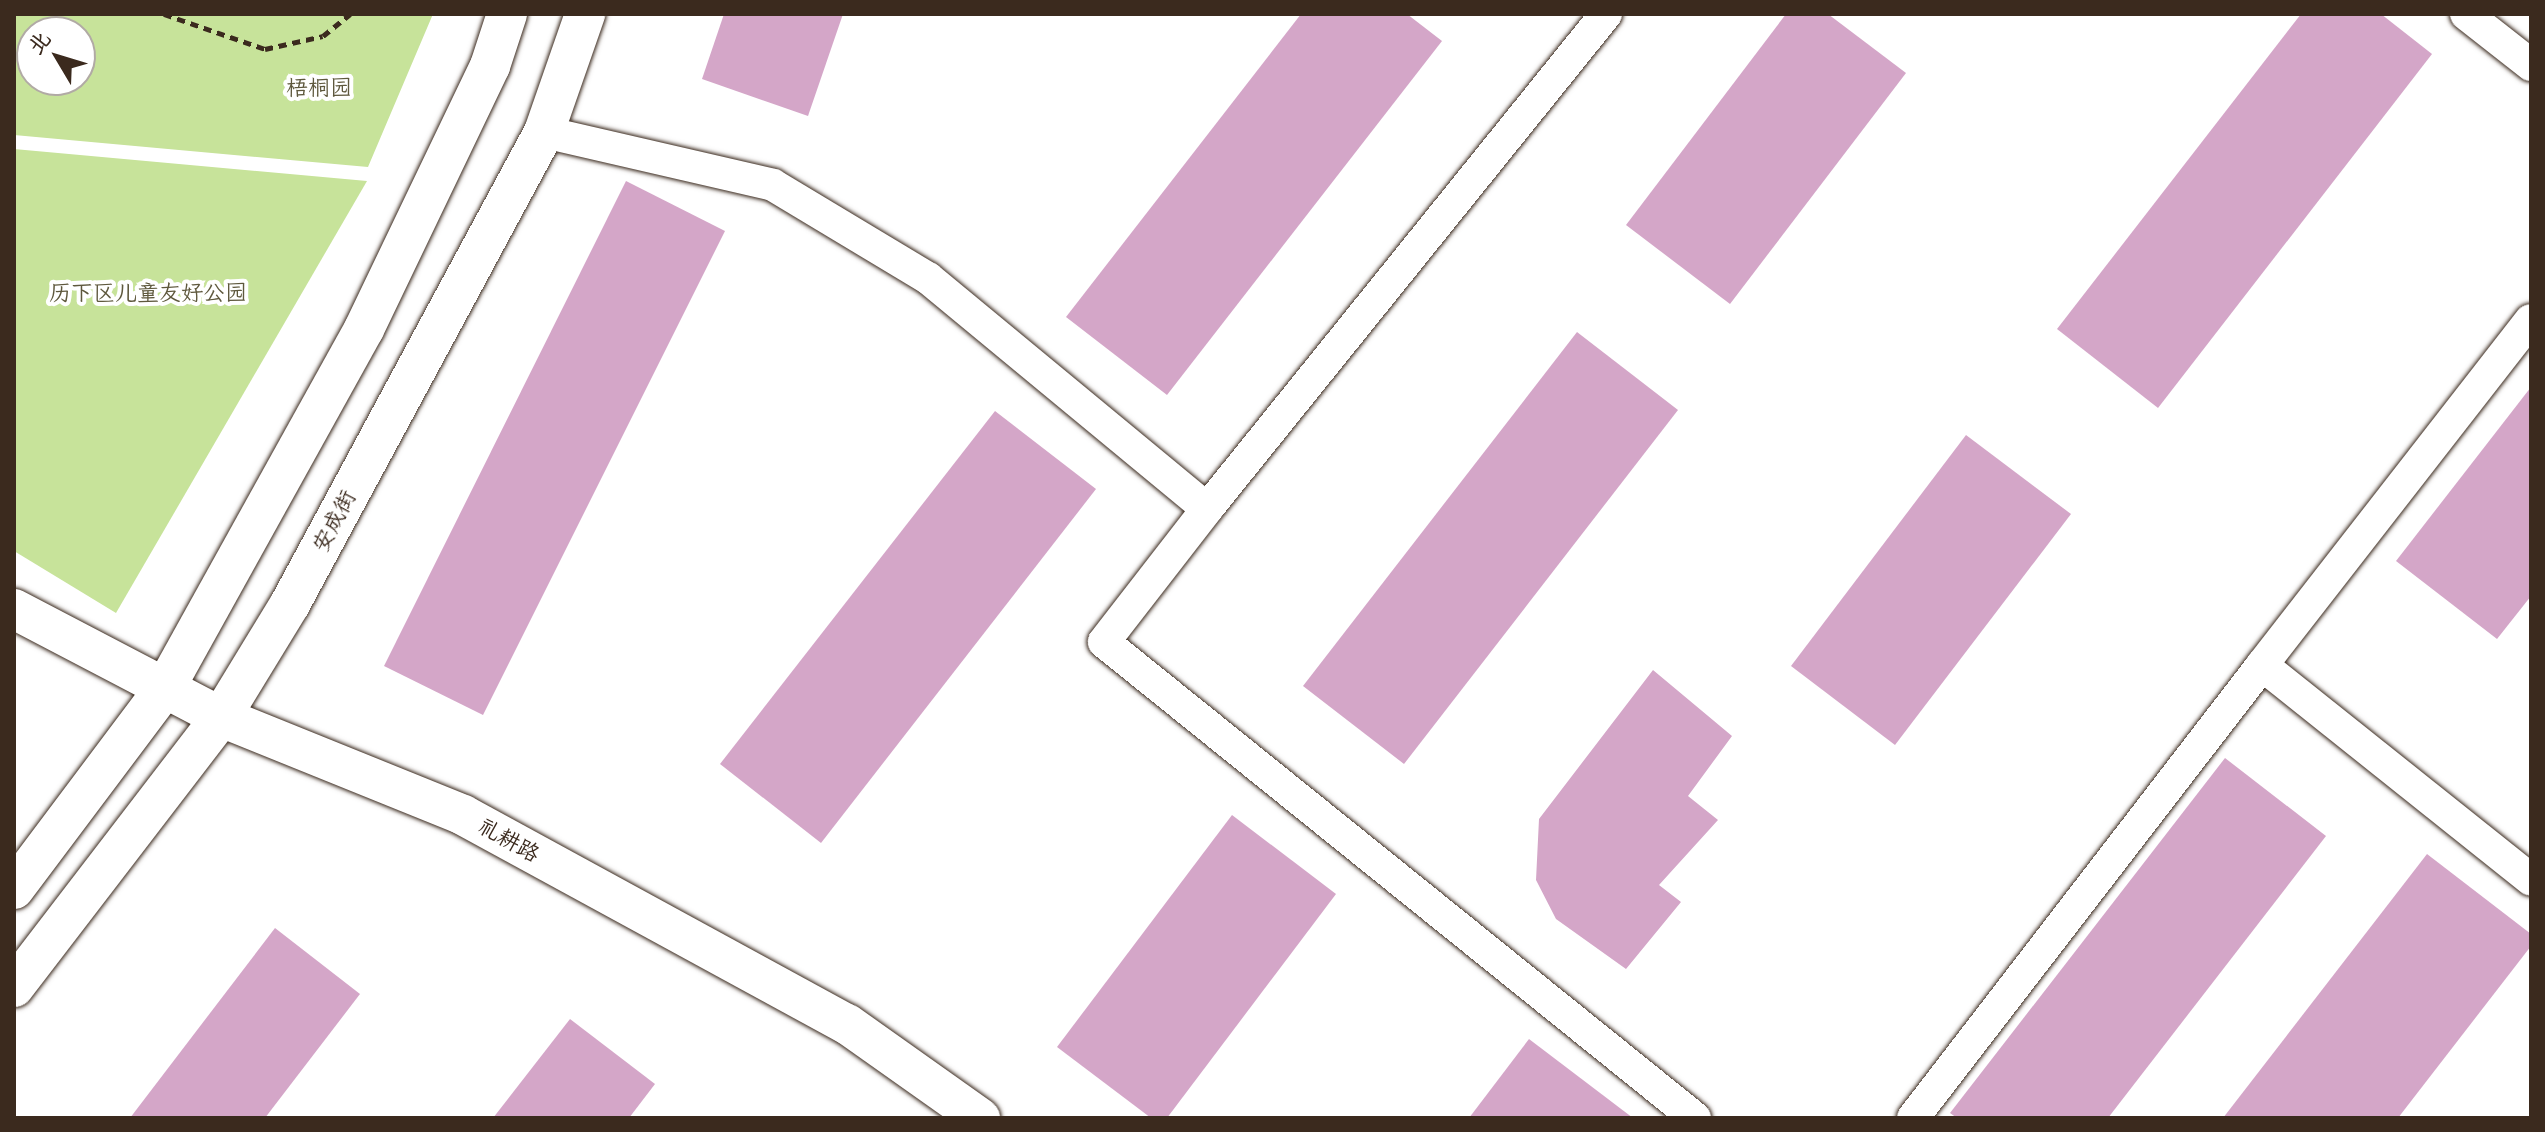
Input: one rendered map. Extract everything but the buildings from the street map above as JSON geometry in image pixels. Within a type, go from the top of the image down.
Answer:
[{"type":"street","points":[[14,889],[165,688],[364,329],[490,66],[507,14]]},
{"type":"street","name":"安成街","points":[[14,987],[221,717],[290,604],[544,132],[585,14]]},
{"type":"street","points":[[1606,14],[1207,509],[1104,642],[1695,1118]]},
{"type":"street","points":[[2466,14],[2531,65]]},
{"type":"street","points":[[544,132],[773,185],[928,278],[1207,509]]},
{"type":"street","points":[[1913,1118],[2531,320]]},
{"type":"street","name":"礼耕路","points":[[14,609],[221,717],[463,815],[847,1024],[980,1118]]},
{"type":"street","points":[[2262,665],[2531,880]]},
{"type":"path","points":[[164,14],[265,49],[323,36],[350,14]]},
{"type":"green space","name":"梧桐园","points":[[14,14],[433,14],[368,167],[14,135]]},
{"type":"green space","name":"历下区儿童友好公园","points":[[14,149],[367,181],[116,613],[14,551]]}]
